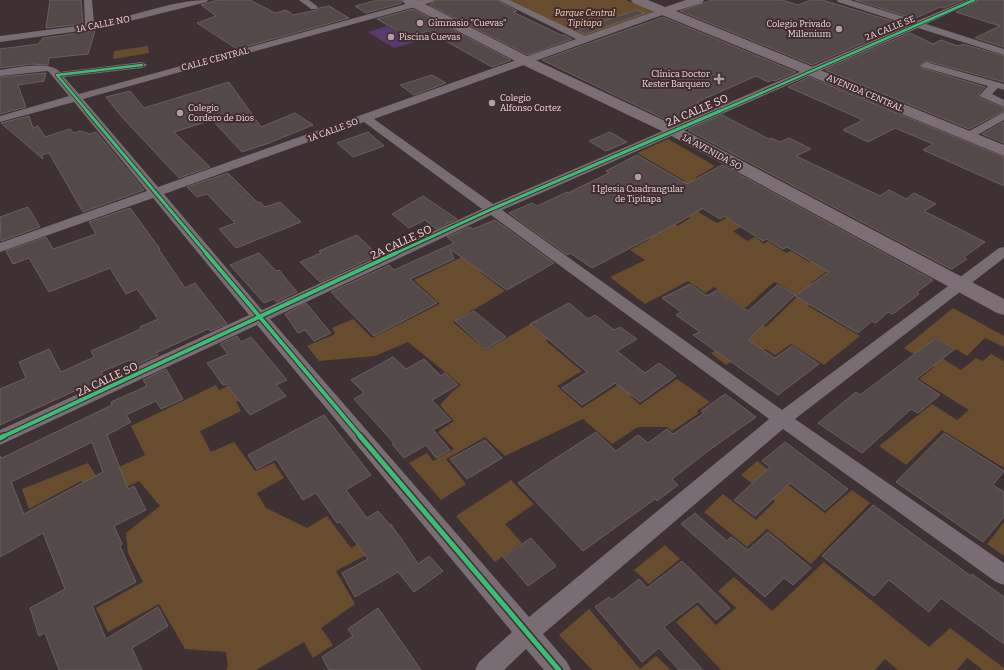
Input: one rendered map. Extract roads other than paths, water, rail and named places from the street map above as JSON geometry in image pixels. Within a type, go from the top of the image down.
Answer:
[{"type":"street","points":[[88,0],[90,28]]},
{"type":"street","name":"1A CALLE NO","points":[[0,39],[90,28],[145,16],[181,3],[204,0]]},
{"type":"street","points":[[303,0],[314,7]]},
{"type":"street","points":[[502,0],[585,40]]},
{"type":"street","name":"AVENIDA CENTRAL","points":[[637,0],[813,71],[1004,151]]},
{"type":"street","points":[[665,11],[698,0]]},
{"type":"street","points":[[841,0],[918,26],[1004,52]]},
{"type":"street","name":"2A CALLE SE","points":[[813,71],[861,48],[918,26],[974,0]]},
{"type":"street","name":"1A AVENIDA SO","points":[[418,1],[526,61],[672,130],[1004,308]]},
{"type":"street","name":"CALLE CENTRAL","points":[[0,119],[418,1]]},
{"type":"street","name":"1A CALLE SO","points":[[0,248],[665,11]]},
{"type":"street","points":[[57,75],[142,65]]},
{"type":"street","points":[[926,65],[999,86]]},
{"type":"street","points":[[0,73],[48,68],[53,70],[260,318],[559,670]]},
{"type":"street","name":"2A CALLE SO","points":[[0,438],[492,209],[672,130],[813,71]]},
{"type":"street","points":[[999,86],[984,95],[1004,104]]},
{"type":"street","points":[[968,136],[1004,115]]},
{"type":"street","points":[[366,118],[782,419],[1004,575]]},
{"type":"street","points":[[487,670],[528,632],[782,419],[1004,251]]},
{"type":"place","name":"Gimnasio \"Cuevas\"","points":[[420,23]]},
{"type":"place","name":"Colegio Privado Millenium","points":[[839,29]]},
{"type":"place","name":"Piscina Cuevas","points":[[391,37]]},
{"type":"place","name":"Clínica Doctor Kester Barquero","points":[[719,79]]},
{"type":"place","name":"Colegio Alfonso Cortez","points":[[492,103]]},
{"type":"place","name":"Colegio Cordero de Dios","points":[[180,113]]},
{"type":"place","name":"I Iglesia Cuadrangular de Tipitapa","points":[[638,177]]},
{"type":"park label","name":"Parque Central Tipitapa","points":[[585,18]]}]
